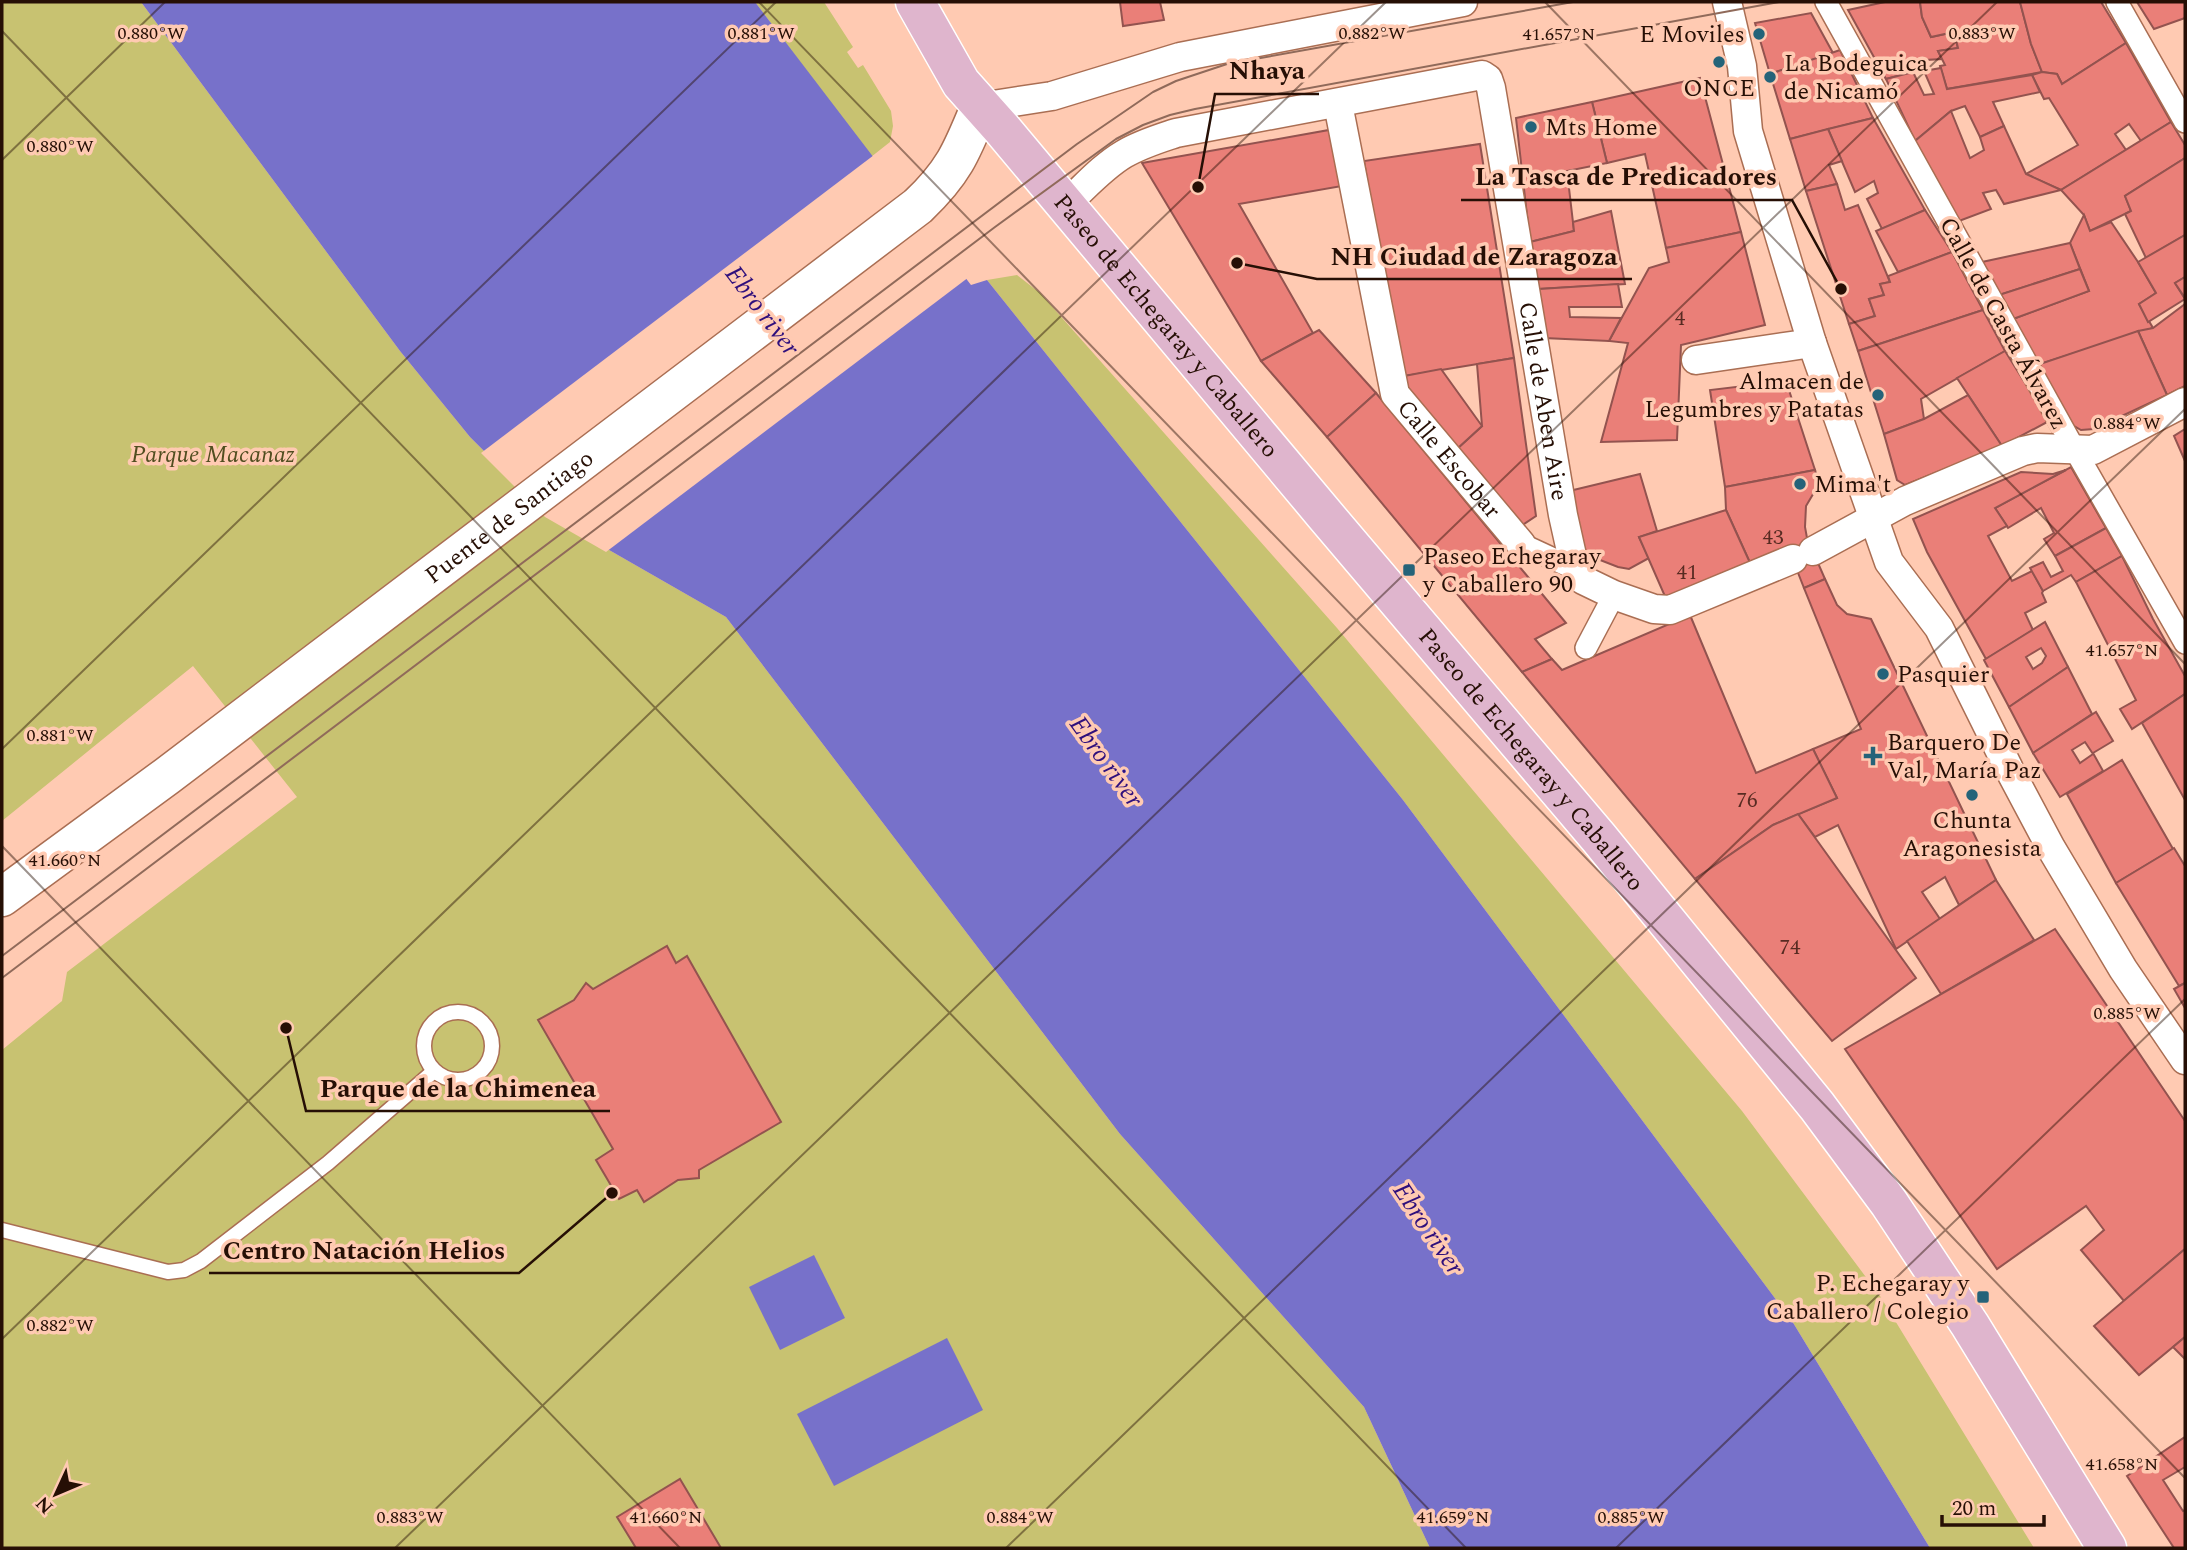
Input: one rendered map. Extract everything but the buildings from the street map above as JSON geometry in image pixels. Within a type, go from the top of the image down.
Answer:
[{"type":"main road","name":"Paseo de Echegaray y Caballero","points":[[915,2],[961,83],[980,107],[1002,129],[1599,838],[1817,1106],[1889,1203],[1941,1281],[2107,1548]]},
{"type":"main road","name":"Puente de Santiago","points":[[2,897],[167,776],[918,206],[938,187],[954,166],[980,107]]},
{"type":"street","points":[[980,107],[1052,96],[1180,57],[1463,2]]},
{"type":"street","name":"Calle de Casta Álvarez","points":[[1826,2],[2185,643]]},
{"type":"street","points":[[2116,2],[2185,122]]},
{"type":"street","points":[[1728,6],[1742,66],[1748,131],[1812,343],[1889,562],[1939,628],[2051,848],[2123,969],[2185,1060]]},
{"type":"street","name":"Calle de Aben Aire","points":[[1338,104],[1482,75],[1491,91],[1574,569]]},
{"type":"street","points":[[1065,205],[1115,160],[1152,141],[1176,133],[1338,104]]},
{"type":"street","name":"Calle Escobar","points":[[1338,104],[1395,394],[1521,544],[1574,569]]},
{"type":"street","points":[[1696,360],[1812,343]]},
{"type":"street","points":[[1574,569],[1583,580],[1614,595],[1654,609],[1670,610],[1803,555],[1905,501],[2023,451],[2037,448],[2093,450],[2185,402]]},
{"type":"street","points":[[1586,648],[1614,595]]},
{"type":"lane","points":[[458,1012],[468,1013],[485,1025],[490,1034],[491,1054],[488,1064],[481,1072],[463,1080],[442,1077],[434,1071],[427,1063],[423,1043],[431,1024],[438,1017],[458,1012]]},
{"type":"lane","points":[[2,1230],[168,1272],[184,1269],[201,1261],[328,1163],[434,1071]]},
{"type":"green space","name":"Parque Macanaz","points":[[2,2],[141,2],[400,351],[470,437],[548,515],[726,617],[1120,1134],[1364,1407],[1430,1548],[2,1548],[2,1050],[62,1001],[67,972],[297,797],[193,666],[2,821]]},
{"type":"green space","points":[[755,2],[824,2],[853,47],[847,52],[858,68],[863,65],[891,111],[893,126],[890,142],[871,157]]},
{"type":"green space","points":[[1017,275],[1040,293],[1337,628],[1742,1111],[1880,1296],[2034,1548],[1930,1548],[1792,1321],[1403,800],[987,280]]},
{"type":"water","name":"Ebro river","points":[[141,2],[755,2],[971,285],[987,280],[1403,800],[1792,1321],[1930,1548],[1430,1548],[1364,1407],[1120,1134],[726,617],[548,515],[470,437],[400,351]]},
{"type":"water","points":[[814,1255],[845,1318],[780,1350],[749,1287]]},
{"type":"water","points":[[947,1338],[983,1410],[834,1486],[797,1414]]},
{"type":"pier","points":[[874,155],[969,277],[606,552],[545,517],[481,453]]},
{"type":"tram line","points":[[2,956],[1077,144],[1153,92],[1176,81],[1227,64],[1573,2]]},
{"type":"tram line","points":[[2,978],[995,227],[1116,139],[1143,125],[1195,109],[1779,2]]},
{"type":"place","name":"E Moviles","points":[[1759,34]]},
{"type":"place","name":"ONCE","points":[[1719,62]]},
{"type":"place","name":"La Bodeguica de Nicamó","points":[[1770,77]]},
{"type":"place","name":"Mts Home","points":[[1531,127]]},
{"type":"place","name":"Nhaya","points":[[1198,187]]},
{"type":"place","name":"NH Ciudad de Zaragoza","points":[[1237,263]]},
{"type":"place","name":"La Tasca de Predicadores","points":[[1841,289]]},
{"type":"place","name":"Almacen de Legumbres y Patatas","points":[[1878,395]]},
{"type":"place","name":"Mima't","points":[[1800,484]]},
{"type":"place","name":"Paseo Echegaray y Caballero 90","points":[[1409,570]]},
{"type":"place","name":"Pasquier","points":[[1883,674]]},
{"type":"place","name":"Barquero De Val, María Paz","points":[[1873,756]]},
{"type":"place","name":"Chunta Aragonesista","points":[[1972,795]]},
{"type":"place","name":"Parque de la Chimenea","points":[[286,1028]]},
{"type":"place","name":"Centro Natación Helios","points":[[612,1193]]},
{"type":"place","name":"P. Echegaray y Caballero / Colegio","points":[[1983,1297]]}]
